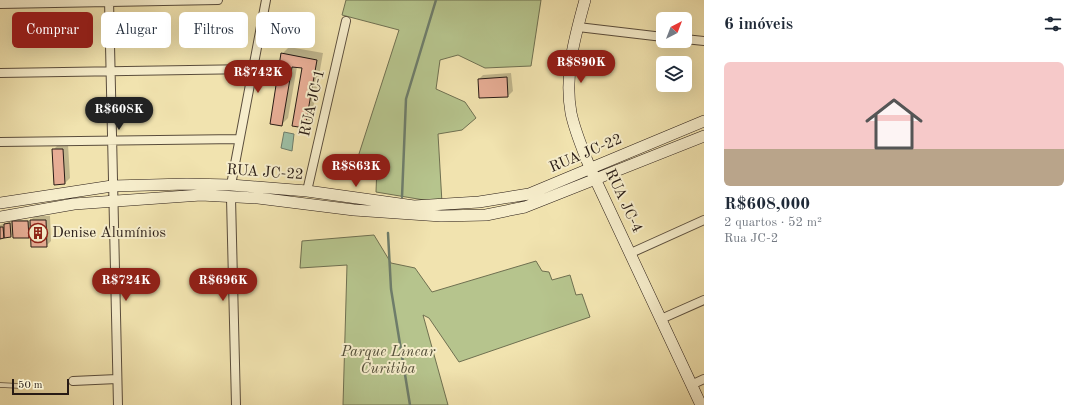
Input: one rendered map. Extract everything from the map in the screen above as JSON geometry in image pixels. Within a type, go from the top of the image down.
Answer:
[{"type":"main road","name":"RUA JC-4","points":[[585,0],[572,60],[570,98],[571,112],[578,136],[593,173],[700,405]]},
{"type":"main road","name":"RUA JC-22","points":[[0,217],[74,204],[201,195],[231,198],[258,198],[355,204],[441,216],[486,215],[525,207],[704,121]]},
{"type":"main road","name":"RUA JC-22","points":[[593,173],[704,136]]},
{"type":"main road","name":"RUA JC-22","points":[[0,203],[112,186],[231,184],[307,191],[355,204]]},
{"type":"street","points":[[0,4],[218,0]]},
{"type":"street","points":[[231,184],[266,0]]},
{"type":"street","points":[[109,1],[118,405]]},
{"type":"street","name":"RUA JC-1","points":[[307,191],[346,21]]},
{"type":"street","points":[[578,27],[656,35]]},
{"type":"street","points":[[692,40],[704,41]]},
{"type":"street","points":[[0,73],[253,69]]},
{"type":"street","points":[[0,142],[239,139]]},
{"type":"street","points":[[231,198],[236,405]]},
{"type":"street","points":[[631,253],[704,220]]},
{"type":"street","points":[[661,319],[704,300]]},
{"type":"street","points":[[73,381],[117,379]]},
{"type":"street","points":[[691,385],[704,379]]},
{"type":"lane","points":[[0,385],[21,386]]},
{"type":"green space","points":[[346,0],[541,0],[531,66],[485,68],[458,55],[440,60],[436,89],[465,102],[476,118],[462,130],[438,134],[442,203],[376,192],[377,165],[357,160],[399,30],[342,15]]},
{"type":"green space","name":"Parque Linear Curitiba","points":[[374,235],[391,263],[415,268],[432,292],[536,261],[542,271],[549,272],[552,280],[570,275],[576,295],[582,294],[590,317],[459,362],[429,318],[423,315],[448,405],[343,405],[347,265],[300,268],[302,241]]},
{"type":"shaded area","points":[[284,132],[294,134],[292,151],[281,148]]},
{"type":"building","points":[[281,53],[317,60],[305,128],[292,126],[302,68],[292,67],[282,126],[270,124]]},
{"type":"building","points":[[507,77],[508,97],[479,98],[478,79]]},
{"type":"building","points":[[52,149],[63,149],[65,184],[54,185]]},
{"type":"building","name":"Denise Alumínios","points":[[30,220],[46,220],[47,247],[31,247]]},
{"type":"building","points":[[12,221],[28,221],[29,238],[13,238]]},
{"type":"building","points":[[10,223],[11,237],[4,238],[4,224]]},
{"type":"building","points":[[0,227],[3,227],[4,238],[0,239]]},
{"type":"waterway","points":[[402,197],[406,99],[436,0]]},
{"type":"waterway","points":[[388,233],[391,289],[410,405]]},
{"type":"place","name":"Denise Alumínios","points":[[38,233]]}]
